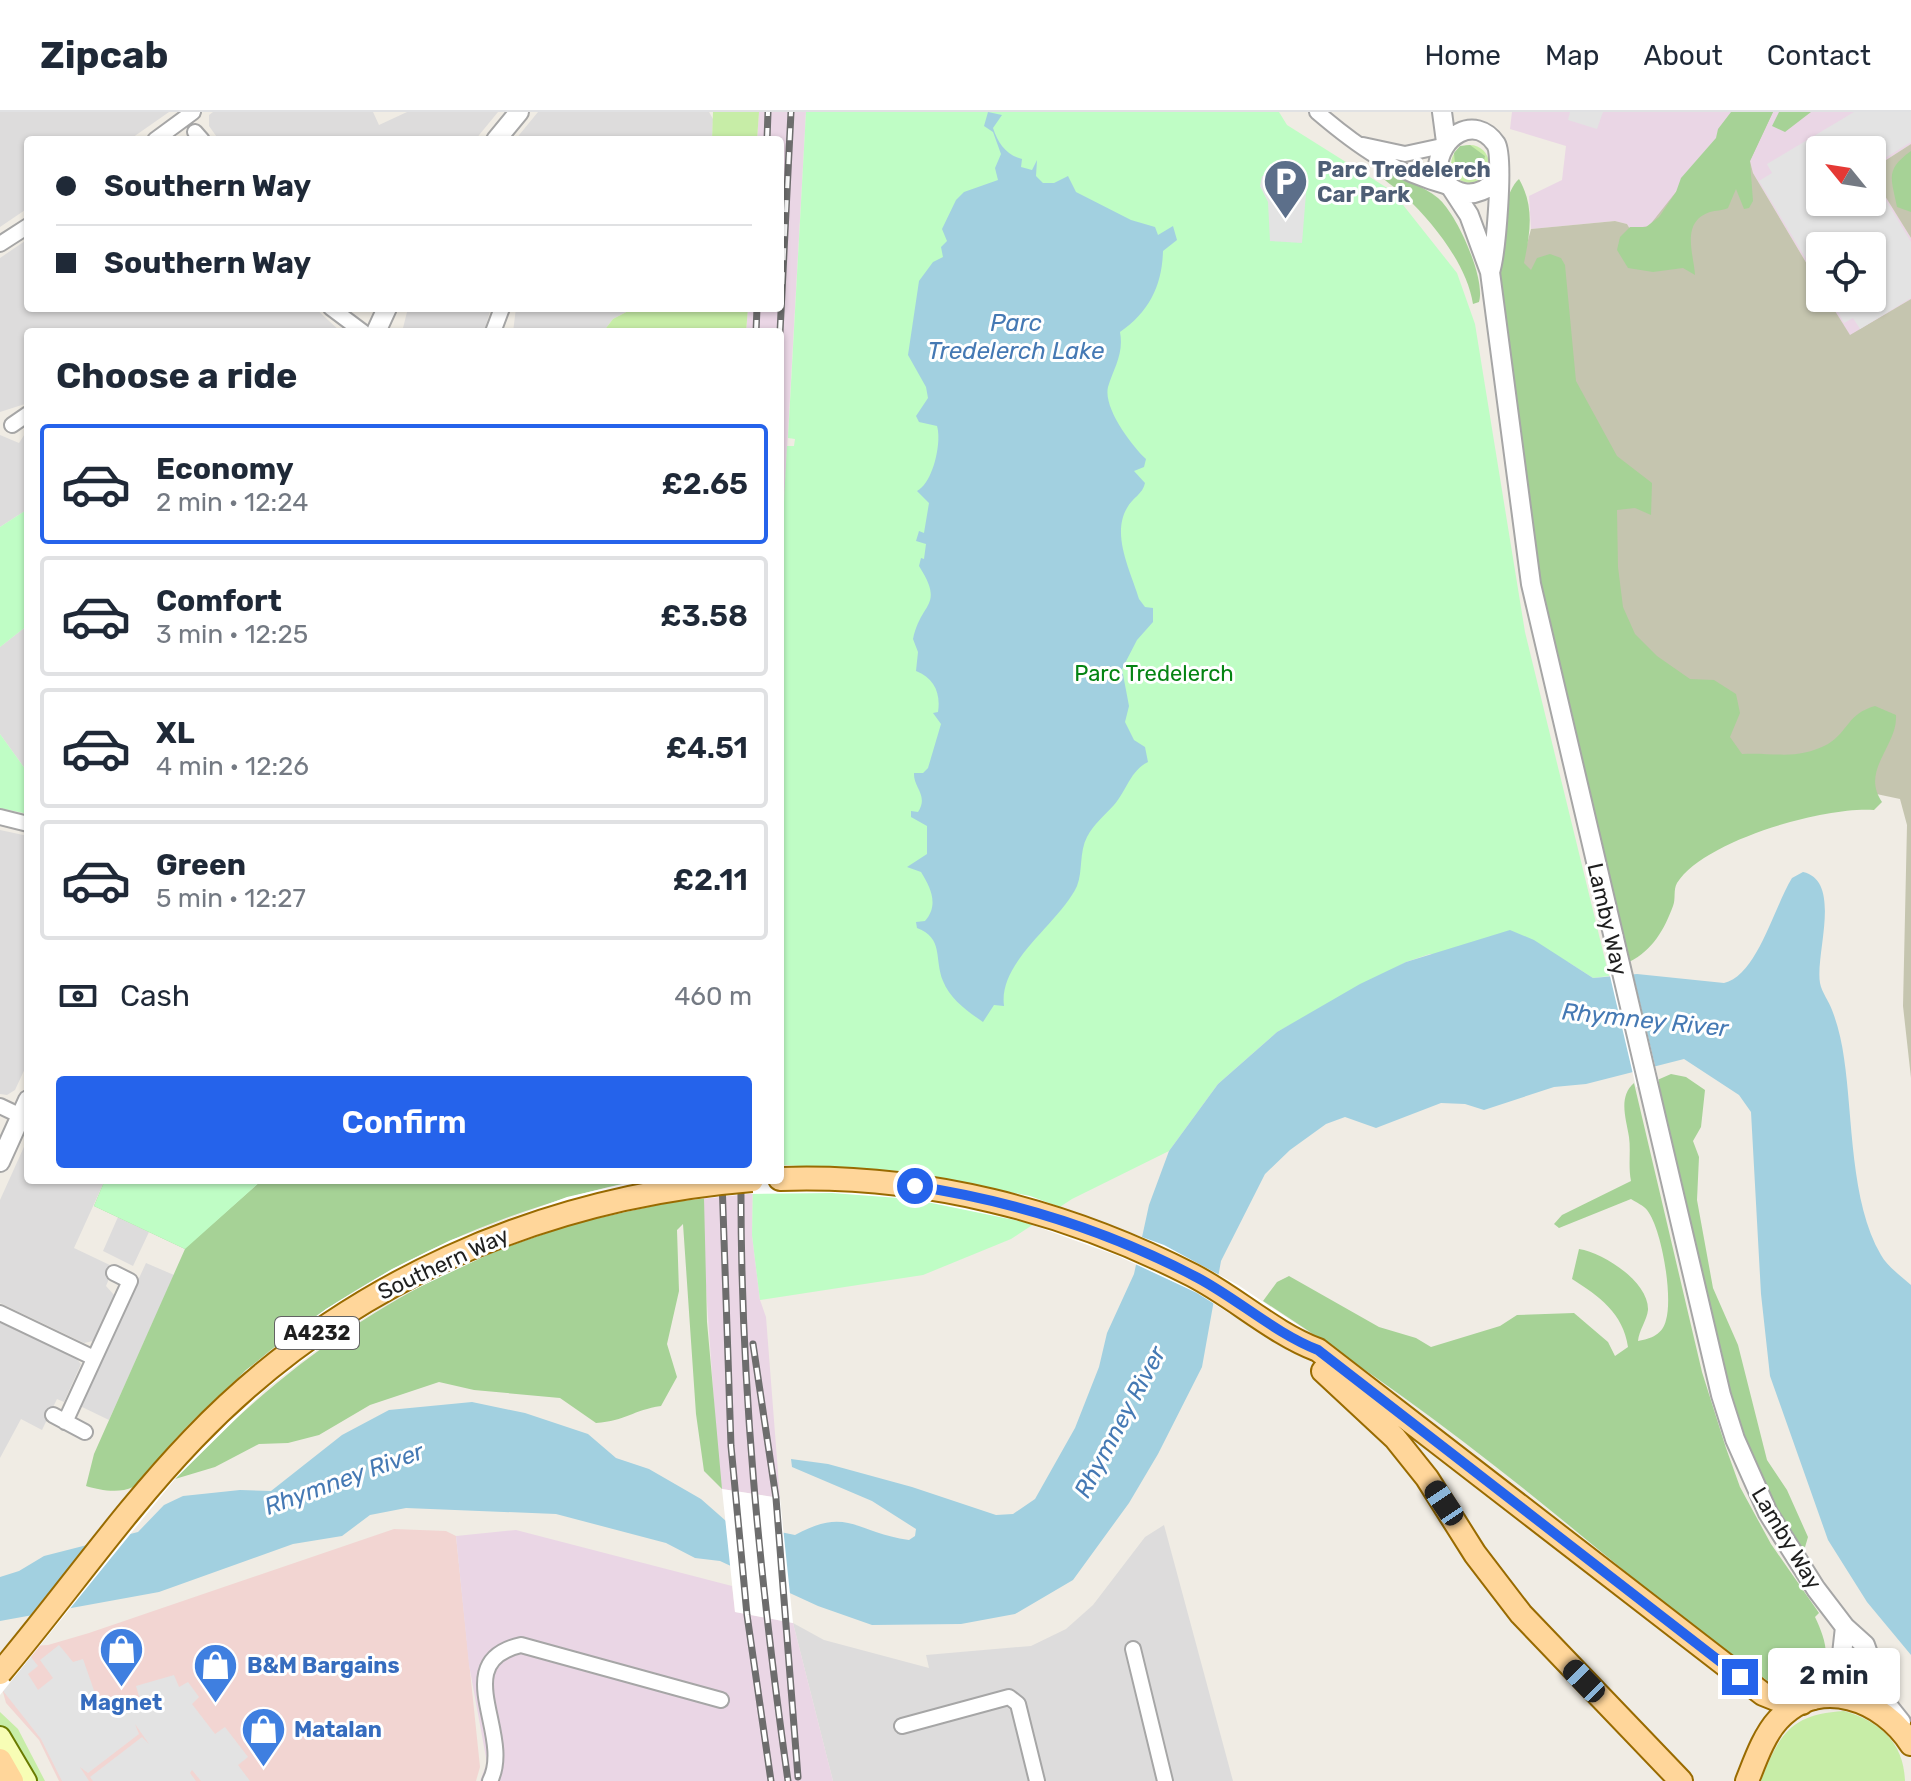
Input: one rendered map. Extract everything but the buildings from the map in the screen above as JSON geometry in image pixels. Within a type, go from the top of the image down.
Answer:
[{"type":"main road","points":[[784,1179],[915,1186],[983,1198],[1064,1221],[1134,1247],[1197,1278],[1296,1341],[1318,1350],[1763,1694],[1783,1702],[1847,1698],[1865,1702],[1881,1710],[1910,1743]]},
{"type":"main road","name":"Southern Way","points":[[0,1673],[126,1516],[193,1439],[249,1386],[328,1325],[429,1266],[543,1219],[633,1195],[720,1184]]},
{"type":"main road","points":[[1296,1341],[1309,1358],[1395,1438],[1521,1614],[1681,1781]]},
{"type":"main road","points":[[1747,1781],[1778,1720],[1807,1702]]},
{"type":"main road","points":[[0,1737],[11,1776]]},
{"type":"street","points":[[160,136],[193,112]]},
{"type":"street","points":[[499,136],[519,112]]},
{"type":"street","points":[[1317,112],[1363,145],[1405,154],[1444,144],[1457,133],[1482,133]]},
{"type":"street","points":[[1442,112],[1444,144],[1438,169],[1450,188]]},
{"type":"street","points":[[1363,145],[1367,153],[1417,179],[1468,195],[1482,192],[1497,179],[1501,156],[1497,145],[1482,133],[1466,112]]},
{"type":"street","name":"Lamby Way","points":[[1490,272],[1494,258],[1497,179]]},
{"type":"street","name":"Lamby Way","points":[[1450,188],[1469,215],[1490,272],[1531,584],[1705,1332],[1735,1439],[1768,1513],[1845,1627],[1865,1645],[1885,1702],[1901,1721],[1910,1743]]},
{"type":"street","points":[[0,244],[24,229]]},
{"type":"street","points":[[336,312],[358,328]]},
{"type":"street","points":[[12,425],[24,417]]},
{"type":"street","points":[[0,817],[24,823]]},
{"type":"street","points":[[0,1106],[24,1108],[0,1162]]},
{"type":"street","points":[[85,1432],[59,1418],[94,1358],[130,1281],[114,1273]]},
{"type":"street","points":[[0,1313],[94,1358]]},
{"type":"street","points":[[1807,1702],[1825,1692],[1840,1672],[1845,1627]]},
{"type":"street","points":[[490,1781],[496,1762],[485,1670],[495,1655],[509,1648],[521,1645],[721,1700]]},
{"type":"street","points":[[1133,1649],[1165,1781]]},
{"type":"street","points":[[902,1726],[1009,1697],[1018,1704],[1037,1781]]},
{"type":"shaded area","points":[[0,112],[169,112],[135,136],[24,136],[24,211],[0,227]]},
{"type":"shaded area","points":[[213,112],[373,112],[379,125],[407,112],[498,112],[478,136],[216,136],[209,126],[209,115]]},
{"type":"shaded area","points":[[538,112],[709,112],[713,119],[712,136],[518,136]]},
{"type":"shaded area","points":[[759,112],[806,112],[784,504],[784,328],[746,328],[748,312],[784,312],[784,136],[757,136]]},
{"type":"shaded area","points":[[1512,112],[1739,112],[1688,173],[1659,217],[1646,227],[1630,229],[1627,224],[1615,221],[1531,229],[1529,196],[1562,180],[1566,146],[1510,129]]},
{"type":"shaded area","points":[[1570,112],[1603,112],[1597,129],[1568,120]]},
{"type":"shaded area","points":[[1739,112],[1773,112],[1750,161],[1753,173],[1806,262],[1806,312],[1836,312],[1850,335],[1911,299],[1911,1078],[1903,1006],[1907,825],[1900,799],[1867,792],[1670,850],[1520,270],[1531,229],[1615,221],[1627,224],[1630,229],[1649,226]]},
{"type":"shaded area","points":[[1773,112],[1911,112],[1911,144],[1886,160],[1886,136],[1806,136],[1806,216],[1886,216],[1886,197],[1911,238],[1911,299],[1850,336],[1835,312],[1886,312],[1886,232],[1806,232],[1806,262],[1753,173],[1750,161]]},
{"type":"shaded area","points":[[1854,112],[1911,112],[1911,142],[1886,157],[1886,136],[1814,136]]},
{"type":"shaded area","points":[[1806,141],[1806,216],[1886,216],[1886,200],[1911,242],[1911,298],[1860,329],[1853,318],[1844,323],[1838,312],[1886,312],[1886,232],[1806,232],[1806,259],[1759,181],[1772,173],[1767,164]]},
{"type":"shaded area","points":[[1911,144],[1911,238],[1886,198],[1886,160]]},
{"type":"shaded area","name":"Parc Tredelerch Car Park","points":[[1262,176],[1307,181],[1302,243],[1270,241],[1268,202],[1260,186]]},
{"type":"shaded area","points":[[24,242],[24,312],[319,312],[337,328],[24,328],[24,404],[0,412],[0,258]]},
{"type":"shaded area","points":[[407,312],[490,312],[485,328],[403,328]]},
{"type":"shaded area","points":[[516,312],[626,312],[613,319],[606,328],[514,328]]},
{"type":"shaded area","points":[[0,435],[19,443],[24,435],[24,512],[0,527]]},
{"type":"shaded area","points":[[24,628],[24,767],[0,734],[0,647]]},
{"type":"shaded area","points":[[0,830],[24,835],[24,1071],[15,1090],[7,1095],[0,1094]]},
{"type":"shaded area","points":[[24,1147],[24,1184],[103,1184],[74,1248],[114,1267],[106,1286],[115,1296],[93,1341],[84,1343],[0,1303],[0,1200]]},
{"type":"shaded area","points":[[704,1184],[753,1184],[752,1235],[760,1300],[766,1317],[780,1498],[722,1489],[703,1243]]},
{"type":"shaded area","points":[[118,1217],[149,1232],[133,1266],[103,1251]]},
{"type":"shaded area","points":[[146,1263],[174,1275],[109,1420],[80,1406]]},
{"type":"shaded area","points":[[0,1320],[74,1356],[81,1364],[64,1402],[57,1399],[42,1430],[21,1419],[0,1458]]},
{"type":"shaded area","points":[[1164,1525],[1233,1781],[833,1781],[793,1623],[824,1640],[929,1668],[926,1655],[1031,1646],[1066,1629],[1093,1605],[1145,1537]]},
{"type":"shaded area","points":[[394,1529],[446,1531],[456,1536],[480,1767],[476,1781],[59,1781],[39,1740],[6,1703],[1,1685],[32,1646],[48,1645],[89,1633]]},
{"type":"shaded area","points":[[516,1530],[732,1586],[735,1612],[793,1623],[833,1781],[480,1781],[487,1763],[469,1665],[456,1536]]},
{"type":"shaded area","points":[[59,1645],[73,1662],[83,1659],[97,1699],[109,1712],[121,1703],[129,1712],[140,1700],[136,1686],[174,1675],[179,1687],[188,1682],[199,1697],[192,1704],[215,1734],[225,1727],[248,1757],[238,1765],[250,1781],[201,1781],[192,1770],[190,1773],[196,1781],[93,1781],[90,1777],[142,1737],[149,1744],[135,1724],[139,1734],[88,1773],[80,1767],[89,1781],[62,1781],[41,1739],[0,1687],[24,1648],[38,1666],[28,1674],[38,1690],[53,1678],[40,1660]]},
{"type":"green space","points":[[713,112],[759,112],[757,136],[712,136]]},
{"type":"green space","name":"Parc Tredelerch","points":[[806,112],[1279,112],[1287,125],[1392,191],[1457,273],[1475,324],[1525,632],[1609,976],[1593,978],[1568,962],[1430,954],[1406,962],[1277,1032],[1218,1084],[1169,1151],[1072,1199],[1011,1239],[923,1275],[760,1300],[752,1235],[753,1184],[784,1184],[784,501],[787,446],[794,446],[795,439],[788,438]]},
{"type":"green space","points":[[1731,112],[1773,112],[1750,161],[1753,201],[1749,208],[1744,209],[1736,189],[1728,208],[1710,212],[1695,223],[1691,240],[1695,275],[1683,268],[1653,272],[1628,268],[1617,250],[1620,237],[1630,227],[1646,227],[1659,217],[1676,192],[1681,178],[1716,138],[1718,129]]},
{"type":"green space","points":[[1779,112],[1811,112],[1785,132],[1772,126]]},
{"type":"green space","points":[[1470,145],[1484,150],[1489,164],[1484,178],[1470,183],[1456,178],[1451,164],[1456,150]]},
{"type":"green space","points":[[1470,145],[1485,156],[1482,170],[1456,174],[1454,153],[1460,146]]},
{"type":"green space","points":[[1911,151],[1911,212],[1897,207],[1892,175],[1897,164]]},
{"type":"green space","points":[[1374,168],[1382,168],[1425,189],[1446,206],[1474,263],[1479,302],[1473,304],[1457,260],[1438,232]]},
{"type":"green space","points":[[1519,179],[1529,210],[1524,263],[1531,270],[1537,258],[1550,254],[1561,258],[1565,265],[1576,381],[1617,456],[1652,483],[1651,515],[1635,508],[1617,510],[1618,567],[1623,607],[1635,634],[1657,656],[1690,679],[1714,680],[1736,694],[1740,713],[1730,737],[1742,754],[1785,755],[1816,749],[1840,734],[1859,713],[1875,706],[1896,715],[1892,737],[1877,769],[1876,790],[1882,802],[1874,810],[1853,810],[1798,820],[1739,840],[1712,853],[1691,867],[1677,883],[1673,906],[1661,931],[1645,952],[1629,962],[1613,915],[1563,689],[1523,487],[1508,384],[1500,291],[1503,220]]},
{"type":"green space","points":[[626,312],[748,312],[746,328],[606,328],[613,319]]},
{"type":"green space","points":[[24,512],[24,628],[0,647],[0,527]]},
{"type":"green space","points":[[0,734],[24,767],[24,813],[0,808]]},
{"type":"green space","points":[[1671,1074],[1686,1077],[1705,1090],[1701,1127],[1693,1141],[1699,1157],[1697,1200],[1713,1288],[1738,1345],[1767,1460],[1787,1490],[1808,1537],[1803,1554],[1766,1489],[1731,1400],[1655,1081]]},
{"type":"green space","points":[[1634,1083],[1702,1372],[1726,1448],[1740,1487],[1771,1544],[1819,1613],[1815,1617],[1824,1640],[1826,1656],[1825,1664],[1816,1677],[1768,1681],[1676,1613],[1464,1442],[1263,1301],[1277,1282],[1289,1276],[1379,1327],[1416,1338],[1431,1347],[1500,1326],[1517,1315],[1574,1313],[1608,1342],[1615,1356],[1628,1347],[1621,1324],[1608,1307],[1572,1279],[1579,1249],[1600,1256],[1633,1279],[1641,1289],[1648,1310],[1638,1341],[1656,1335],[1666,1320],[1667,1280],[1657,1232],[1646,1209],[1631,1199],[1559,1228],[1554,1224],[1562,1215],[1631,1181],[1630,1142],[1624,1108],[1626,1095]]},
{"type":"green space","points":[[103,1184],[114,1184],[210,1226],[257,1184],[623,1184],[534,1208],[482,1227],[382,1275],[334,1304],[289,1335],[247,1370],[197,1416],[138,1484],[115,1491],[86,1486],[94,1454],[185,1249],[94,1206]]},
{"type":"green space","points":[[103,1184],[258,1184],[185,1249],[94,1206]]},
{"type":"green space","points":[[704,1198],[707,1322],[722,1489],[704,1471],[696,1414],[683,1224],[677,1230],[679,1291],[667,1344],[677,1377],[661,1406],[596,1423],[560,1398],[474,1390],[439,1382],[370,1405],[319,1435],[288,1443],[259,1444],[215,1467],[175,1479],[231,1423],[289,1373],[350,1329],[414,1290],[481,1257],[552,1231],[626,1211]]},
{"type":"green space","points":[[1844,1711],[1868,1721],[1887,1735],[1900,1755],[1905,1781],[1761,1781],[1774,1751],[1789,1730],[1811,1717]]},
{"type":"green space","points":[[0,1712],[18,1729],[45,1781],[31,1781],[0,1731]]},
{"type":"water","name":"Parc Tredelerch Lake","points":[[988,112],[1002,115],[993,128],[1003,148],[1022,159],[1021,167],[1032,170],[1037,160],[1036,176],[1043,183],[1054,183],[1068,176],[1076,192],[1131,220],[1155,227],[1158,235],[1173,226],[1177,240],[1163,251],[1157,287],[1146,307],[1120,332],[1120,354],[1108,387],[1114,416],[1146,459],[1144,467],[1134,471],[1145,483],[1127,508],[1121,530],[1124,554],[1139,599],[1145,607],[1153,608],[1153,622],[1137,640],[1122,669],[1129,706],[1125,722],[1134,740],[1145,747],[1148,762],[1137,770],[1090,832],[1083,849],[1077,886],[1010,973],[1004,1006],[994,1005],[983,1022],[950,993],[940,973],[935,943],[926,932],[917,928],[916,922],[925,921],[933,903],[921,872],[907,867],[927,854],[927,826],[911,817],[911,811],[918,812],[922,801],[914,773],[923,773],[928,768],[941,724],[933,713],[938,712],[939,705],[935,687],[916,671],[918,652],[913,639],[931,597],[927,579],[919,566],[921,558],[924,559],[926,544],[916,541],[919,531],[924,533],[929,503],[917,491],[932,471],[938,433],[937,426],[919,422],[916,416],[928,398],[926,387],[908,355],[919,281],[933,262],[943,257],[941,247],[947,241],[942,229],[956,200],[964,192],[998,180],[995,168],[1001,154],[993,132],[984,126]]},
{"type":"water","name":"Rhymney River","points":[[1803,872],[1815,878],[1822,889],[1825,903],[1820,983],[1831,1007],[1842,1046],[1854,1159],[1863,1210],[1881,1255],[1911,1285],[1911,1655],[1867,1602],[1828,1540],[1770,1376],[1761,1294],[1751,1112],[1739,1095],[1684,1059],[1586,1084],[1554,1087],[1484,1110],[1465,1104],[1441,1103],[1376,1128],[1345,1117],[1326,1124],[1290,1150],[1265,1174],[1221,1261],[1202,1367],[1129,1503],[1073,1580],[1015,1614],[961,1624],[872,1625],[818,1606],[720,1561],[695,1558],[666,1543],[556,1514],[406,1508],[370,1515],[342,1536],[293,1544],[159,1592],[0,1621],[0,1577],[19,1571],[44,1556],[138,1532],[164,1505],[183,1496],[240,1490],[271,1491],[342,1435],[389,1410],[472,1402],[525,1413],[588,1434],[616,1458],[649,1469],[701,1499],[726,1521],[795,1535],[813,1527],[841,1522],[909,1540],[915,1536],[916,1529],[872,1501],[792,1467],[791,1459],[828,1464],[996,1515],[1013,1514],[1035,1499],[1075,1428],[1099,1367],[1107,1333],[1134,1274],[1149,1205],[1169,1151],[1218,1084],[1277,1032],[1360,984],[1406,962],[1510,930],[1534,940],[1593,978],[1637,974],[1724,983],[1736,978],[1746,968],[1764,939],[1792,878]]},
{"type":"pier","points":[[1628,953],[1659,1082],[1636,1087],[1606,959]]},
{"type":"pier","points":[[784,1165],[902,1171],[1030,1196],[1164,1245],[1238,1285],[1304,1329],[1290,1352],[1197,1293],[1118,1256],[1024,1222],[912,1199],[832,1193],[748,1194],[671,1202],[576,1223],[498,1250],[394,1299],[327,1342],[265,1390],[175,1479],[0,1695],[0,1653],[151,1466],[246,1370],[326,1309],[392,1269],[451,1240],[567,1197],[624,1184],[784,1184]]},
{"type":"pier","points":[[722,1489],[780,1498],[793,1623],[735,1612]]},
{"type":"railway","points":[[767,136],[768,112]]},
{"type":"railway","points":[[784,252],[791,112]]},
{"type":"railway","points":[[756,328],[757,312]]},
{"type":"railway","points":[[780,328],[781,312]]},
{"type":"railway","points":[[722,1184],[731,1446],[747,1615],[771,1781]]},
{"type":"railway","points":[[741,1184],[748,1406],[761,1556],[788,1781]]},
{"type":"railway","points":[[753,1344],[776,1498],[798,1777]]},
{"type":"place","name":"Parc Tredelerch Car Park","points":[[1286,221]]},
{"type":"place","name":"Magnet","points":[[121,1688]]},
{"type":"place","name":"B&M Bargains","points":[[216,1704]]},
{"type":"place","name":"Matalan","points":[[263,1768]]},
{"type":"route","points":[[915,1186],[1012,1205],[1076,1224],[1162,1260],[1243,1304],[1296,1341],[1318,1350],[1740,1677]]}]
